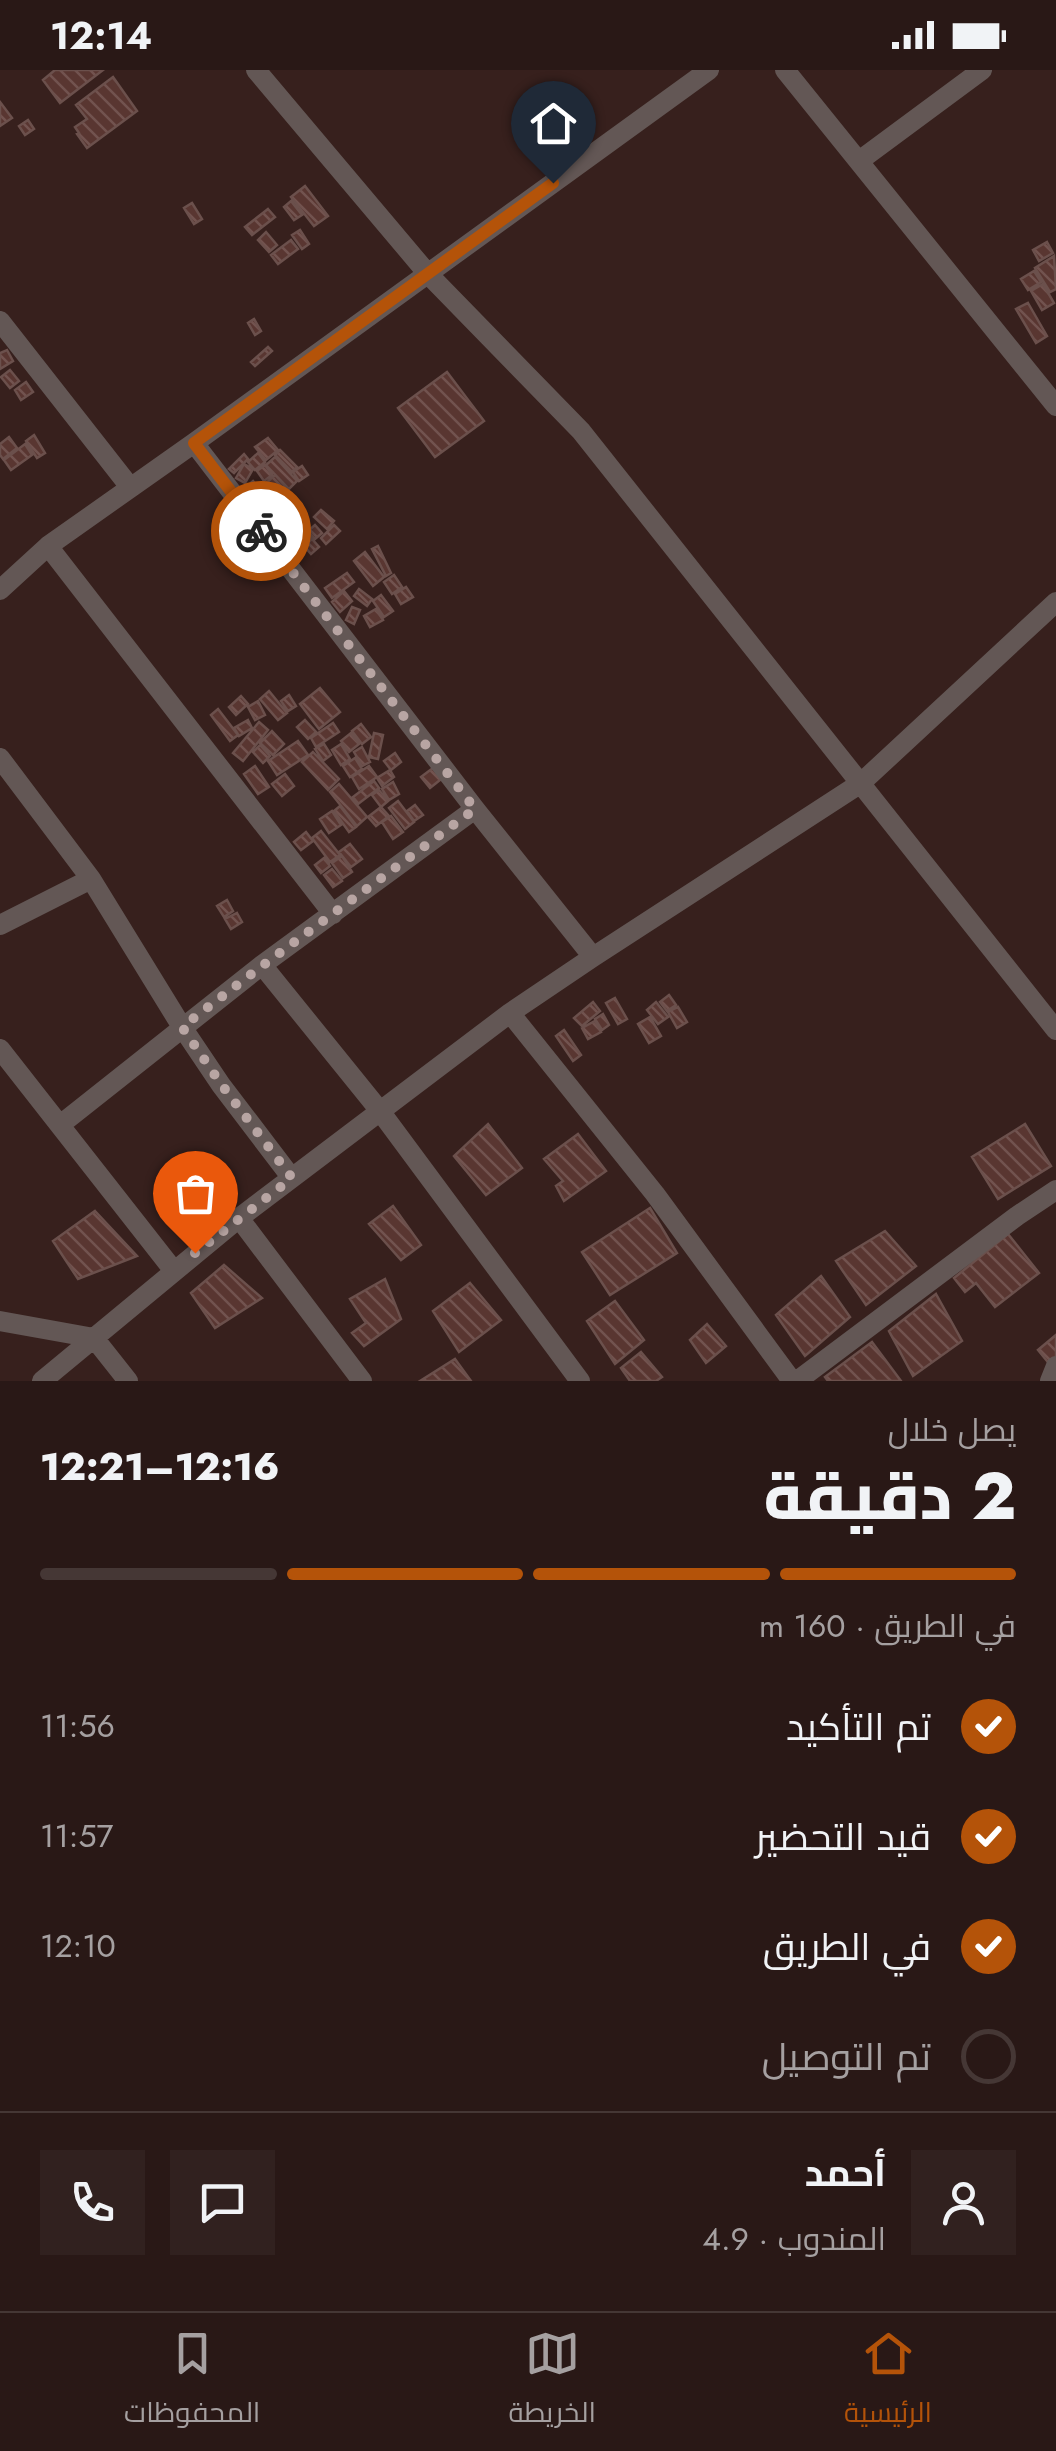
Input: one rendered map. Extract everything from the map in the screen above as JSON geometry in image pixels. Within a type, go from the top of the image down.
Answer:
[{"type":"street","points":[[256,70],[428,274],[581,431],[1056,1030]]},
{"type":"street","points":[[0,590],[48,546],[709,70]]},
{"type":"street","points":[[785,70],[1056,406]]},
{"type":"street","points":[[859,161],[982,70]]},
{"type":"street","points":[[0,321],[130,487]]},
{"type":"street","points":[[194,443],[593,956]]},
{"type":"street","points":[[48,546],[333,914]]},
{"type":"street","points":[[42,1381],[238,1218],[510,1013],[861,783],[1056,602]]},
{"type":"street","points":[[0,758],[91,879],[182,1027],[292,1178]]},
{"type":"street","points":[[60,1125],[262,966],[475,809]]},
{"type":"street","points":[[0,924],[91,879]]},
{"type":"street","points":[[262,966],[380,1110],[580,1381]]},
{"type":"street","points":[[510,1013],[655,1194],[795,1381],[1056,1190]]},
{"type":"street","points":[[0,1049],[174,1271]]},
{"type":"street","points":[[238,1218],[362,1381]]},
{"type":"street","points":[[0,1321],[94,1338],[128,1381]]},
{"type":"street","points":[[1050,1381],[1056,1366]]},
{"type":"building","points":[[55,70],[103,70],[60,103],[43,80]]},
{"type":"building","points":[[113,77],[137,111],[87,148],[75,127],[87,119],[76,105]]},
{"type":"building","points":[[0,102],[12,118],[0,126]]},
{"type":"building","points":[[28,120],[34,129],[25,135],[19,126]]},
{"type":"building","points":[[305,186],[328,216],[314,226],[291,197]]},
{"type":"building","points":[[291,201],[302,215],[294,220],[284,207]]},
{"type":"building","points":[[192,203],[202,219],[194,224],[184,208]]},
{"type":"building","points":[[268,209],[275,217],[252,235],[245,227]]},
{"type":"building","points":[[300,230],[309,244],[302,249],[292,235]]},
{"type":"building","points":[[266,232],[277,245],[269,252],[258,240]]},
{"type":"building","points":[[291,240],[298,249],[278,264],[271,255]]},
{"type":"building","points":[[1047,242],[1053,253],[1039,261],[1033,250]]},
{"type":"building","points":[[1054,256],[1056,289],[1050,292],[1035,268]]},
{"type":"building","points":[[1034,271],[1041,282],[1028,290],[1021,279]]},
{"type":"building","points":[[1043,284],[1054,303],[1042,310],[1031,291]]},
{"type":"building","points":[[1028,303],[1047,336],[1036,343],[1016,309]]},
{"type":"building","points":[[254,319],[261,331],[255,335],[248,323]]},
{"type":"building","points":[[268,347],[272,351],[255,366],[251,362]]},
{"type":"building","points":[[7,350],[13,361],[0,369],[0,353]]},
{"type":"building","points":[[10,370],[19,381],[10,388],[1,377]]},
{"type":"building","points":[[447,372],[484,421],[435,457],[398,408]]},
{"type":"building","points":[[26,382],[33,392],[21,400],[15,390]]},
{"type":"building","points":[[34,435],[45,453],[37,458],[26,441]]},
{"type":"building","points":[[9,437],[17,448],[3,459],[0,444]]},
{"type":"building","points":[[268,438],[278,450],[266,460],[255,447]]},
{"type":"building","points":[[25,444],[32,455],[11,470],[4,460]]},
{"type":"building","points":[[280,450],[297,467],[292,472],[275,455]]},
{"type":"building","points":[[258,453],[265,462],[255,470],[248,462]]},
{"type":"building","points":[[244,454],[248,459],[234,473],[229,469]]},
{"type":"building","points":[[275,457],[297,481],[289,489],[266,465]]},
{"type":"building","points":[[244,464],[253,469],[245,483],[236,478]]},
{"type":"building","points":[[265,465],[272,475],[264,481],[257,471]]},
{"type":"building","points":[[302,466],[308,475],[299,481],[293,472]]},
{"type":"building","points":[[275,475],[285,486],[276,495],[265,484]]},
{"type":"building","points":[[253,481],[263,494],[254,501],[244,489]]},
{"type":"building","points":[[273,503],[279,512],[269,518],[263,509]]},
{"type":"building","points":[[321,510],[334,521],[327,529],[314,517]]},
{"type":"building","points":[[281,512],[288,523],[278,531],[270,520]]},
{"type":"building","points":[[315,525],[322,533],[315,539],[308,531]]},
{"type":"building","points":[[334,525],[340,531],[326,544],[321,538]]},
{"type":"building","points":[[305,530],[311,537],[296,552],[289,545]]},
{"type":"building","points":[[312,539],[319,547],[311,554],[304,546]]},
{"type":"building","points":[[378,546],[391,573],[386,576],[372,549]]},
{"type":"building","points":[[365,552],[384,577],[373,586],[354,561]]},
{"type":"building","points":[[347,573],[354,582],[332,598],[325,588]]},
{"type":"building","points":[[394,575],[402,587],[392,594],[384,582]]},
{"type":"building","points":[[406,587],[413,597],[401,604],[395,594]]},
{"type":"building","points":[[359,589],[372,599],[367,606],[354,596]]},
{"type":"building","points":[[344,591],[352,601],[340,612],[332,602]]},
{"type":"building","points":[[381,595],[393,611],[384,617],[373,601]]},
{"type":"building","points":[[352,607],[360,610],[354,624],[346,620]]},
{"type":"building","points":[[376,609],[383,620],[370,627],[364,616]]},
{"type":"building","points":[[320,688],[340,712],[319,729],[300,704]]},
{"type":"building","points":[[269,691],[287,713],[278,720],[260,699]]},
{"type":"building","points":[[289,695],[296,706],[288,711],[281,701]]},
{"type":"building","points":[[241,696],[248,704],[236,715],[229,707]]},
{"type":"building","points":[[258,701],[265,715],[255,720],[248,707]]},
{"type":"building","points":[[218,709],[238,735],[230,741],[211,715]]},
{"type":"building","points":[[248,720],[252,728],[239,736],[234,728]]},
{"type":"building","points":[[305,720],[316,732],[308,739],[297,727]]},
{"type":"building","points":[[259,722],[268,730],[243,761],[233,753]]},
{"type":"building","points":[[333,723],[339,732],[316,747],[311,738]]},
{"type":"building","points":[[361,724],[371,737],[362,744],[352,731]]},
{"type":"building","points":[[272,731],[284,744],[273,755],[260,743]]},
{"type":"building","points":[[351,733],[359,744],[349,752],[341,741]]},
{"type":"building","points":[[374,733],[383,735],[378,759],[369,757]]},
{"type":"building","points":[[298,741],[308,755],[277,775],[268,761]]},
{"type":"building","points":[[324,744],[331,755],[323,761],[315,749]]},
{"type":"building","points":[[341,744],[350,759],[341,765],[332,750]]},
{"type":"building","points":[[260,745],[270,756],[263,763],[253,752]]},
{"type":"building","points":[[362,747],[370,762],[362,766],[354,752]]},
{"type":"building","points":[[313,752],[339,779],[328,790],[302,762]]},
{"type":"building","points":[[395,753],[401,762],[391,770],[384,761]]},
{"type":"building","points":[[355,758],[362,769],[350,777],[343,766]]},
{"type":"building","points":[[437,765],[445,776],[430,788],[421,777]]},
{"type":"building","points":[[255,766],[269,787],[258,794],[244,774]]},
{"type":"building","points":[[369,766],[377,777],[359,789],[352,777]]},
{"type":"building","points":[[390,770],[394,777],[382,786],[377,778]]},
{"type":"building","points":[[285,774],[294,786],[282,796],[272,784]]},
{"type":"building","points":[[374,781],[379,788],[358,804],[353,797]]},
{"type":"building","points":[[393,782],[399,794],[389,800],[382,789]]},
{"type":"building","points":[[339,784],[367,817],[357,826],[330,792]]},
{"type":"building","points":[[379,790],[388,801],[381,807],[372,795]]},
{"type":"building","points":[[398,801],[414,822],[405,829],[389,808]]},
{"type":"building","points":[[415,805],[423,815],[414,821],[407,811]]},
{"type":"building","points":[[340,806],[356,827],[349,832],[334,811]]},
{"type":"building","points":[[381,807],[389,816],[376,826],[368,817]]},
{"type":"building","points":[[332,811],[341,825],[329,833],[320,819]]},
{"type":"building","points":[[391,816],[403,832],[393,839],[382,822]]},
{"type":"building","points":[[321,831],[340,855],[330,862],[312,838]]},
{"type":"building","points":[[306,832],[313,841],[301,850],[294,842]]},
{"type":"building","points":[[350,844],[362,859],[351,867],[339,852]]},
{"type":"building","points":[[342,856],[352,872],[343,878],[332,863]]},
{"type":"building","points":[[324,858],[330,866],[321,873],[315,865]]},
{"type":"building","points":[[332,869],[342,881],[333,887],[324,875]]},
{"type":"building","points":[[227,900],[233,911],[224,917],[217,906]]},
{"type":"building","points":[[237,913],[242,922],[231,929],[225,919]]},
{"type":"building","points":[[669,995],[676,1005],[667,1011],[660,1002]]},
{"type":"building","points":[[615,998],[627,1019],[618,1024],[606,1003]]},
{"type":"building","points":[[593,1002],[600,1011],[582,1026],[574,1018]]},
{"type":"building","points":[[656,1002],[668,1017],[658,1024],[647,1010]]},
{"type":"building","points":[[678,1007],[687,1022],[677,1028],[668,1012]]},
{"type":"building","points":[[603,1014],[609,1025],[602,1030],[595,1019]]},
{"type":"building","points":[[650,1017],[661,1036],[649,1043],[638,1024]]},
{"type":"building","points":[[595,1021],[601,1032],[588,1039],[582,1028]]},
{"type":"building","points":[[564,1030],[581,1055],[573,1061],[556,1036]]},
{"type":"building","points":[[488,1124],[522,1168],[486,1195],[454,1156]]},
{"type":"building","points":[[1025,1124],[1051,1166],[998,1199],[972,1157]]},
{"type":"building","points":[[578,1134],[606,1171],[564,1201],[556,1186],[563,1181],[544,1159]]},
{"type":"building","points":[[393,1206],[421,1245],[401,1260],[369,1224]]},
{"type":"building","points":[[650,1208],[677,1253],[610,1295],[582,1252]]},
{"type":"building","points":[[95,1211],[137,1256],[78,1279],[53,1241]]},
{"type":"building","points":[[885,1231],[916,1266],[866,1305],[836,1261]]},
{"type":"building","points":[[1008,1234],[1039,1273],[995,1307],[976,1283],[965,1292],[954,1278]]},
{"type":"building","points":[[224,1265],[262,1298],[215,1328],[191,1293]]},
{"type":"building","points":[[821,1276],[850,1317],[805,1356],[776,1315]]},
{"type":"building","points":[[385,1279],[401,1319],[364,1346],[352,1333],[366,1323],[350,1299]]},
{"type":"building","points":[[470,1283],[501,1320],[459,1352],[433,1311]]},
{"type":"building","points":[[936,1294],[962,1341],[913,1376],[889,1331]]},
{"type":"building","points":[[615,1301],[644,1340],[615,1364],[587,1321]]},
{"type":"building","points":[[707,1324],[726,1346],[706,1363],[690,1340]]},
{"type":"building","points":[[1056,1335],[1056,1372],[1038,1350]]},
{"type":"building","points":[[872,1342],[901,1381],[828,1381],[825,1377]]},
{"type":"building","points":[[641,1352],[662,1377],[656,1381],[630,1381],[621,1368]]},
{"type":"building","points":[[455,1359],[471,1381],[420,1381]]},
{"type":"way so far","points":[[195,1253],[292,1178],[182,1027],[475,809],[261,531]]},
{"type":"route","points":[[261,531],[194,443],[553,183]]}]
